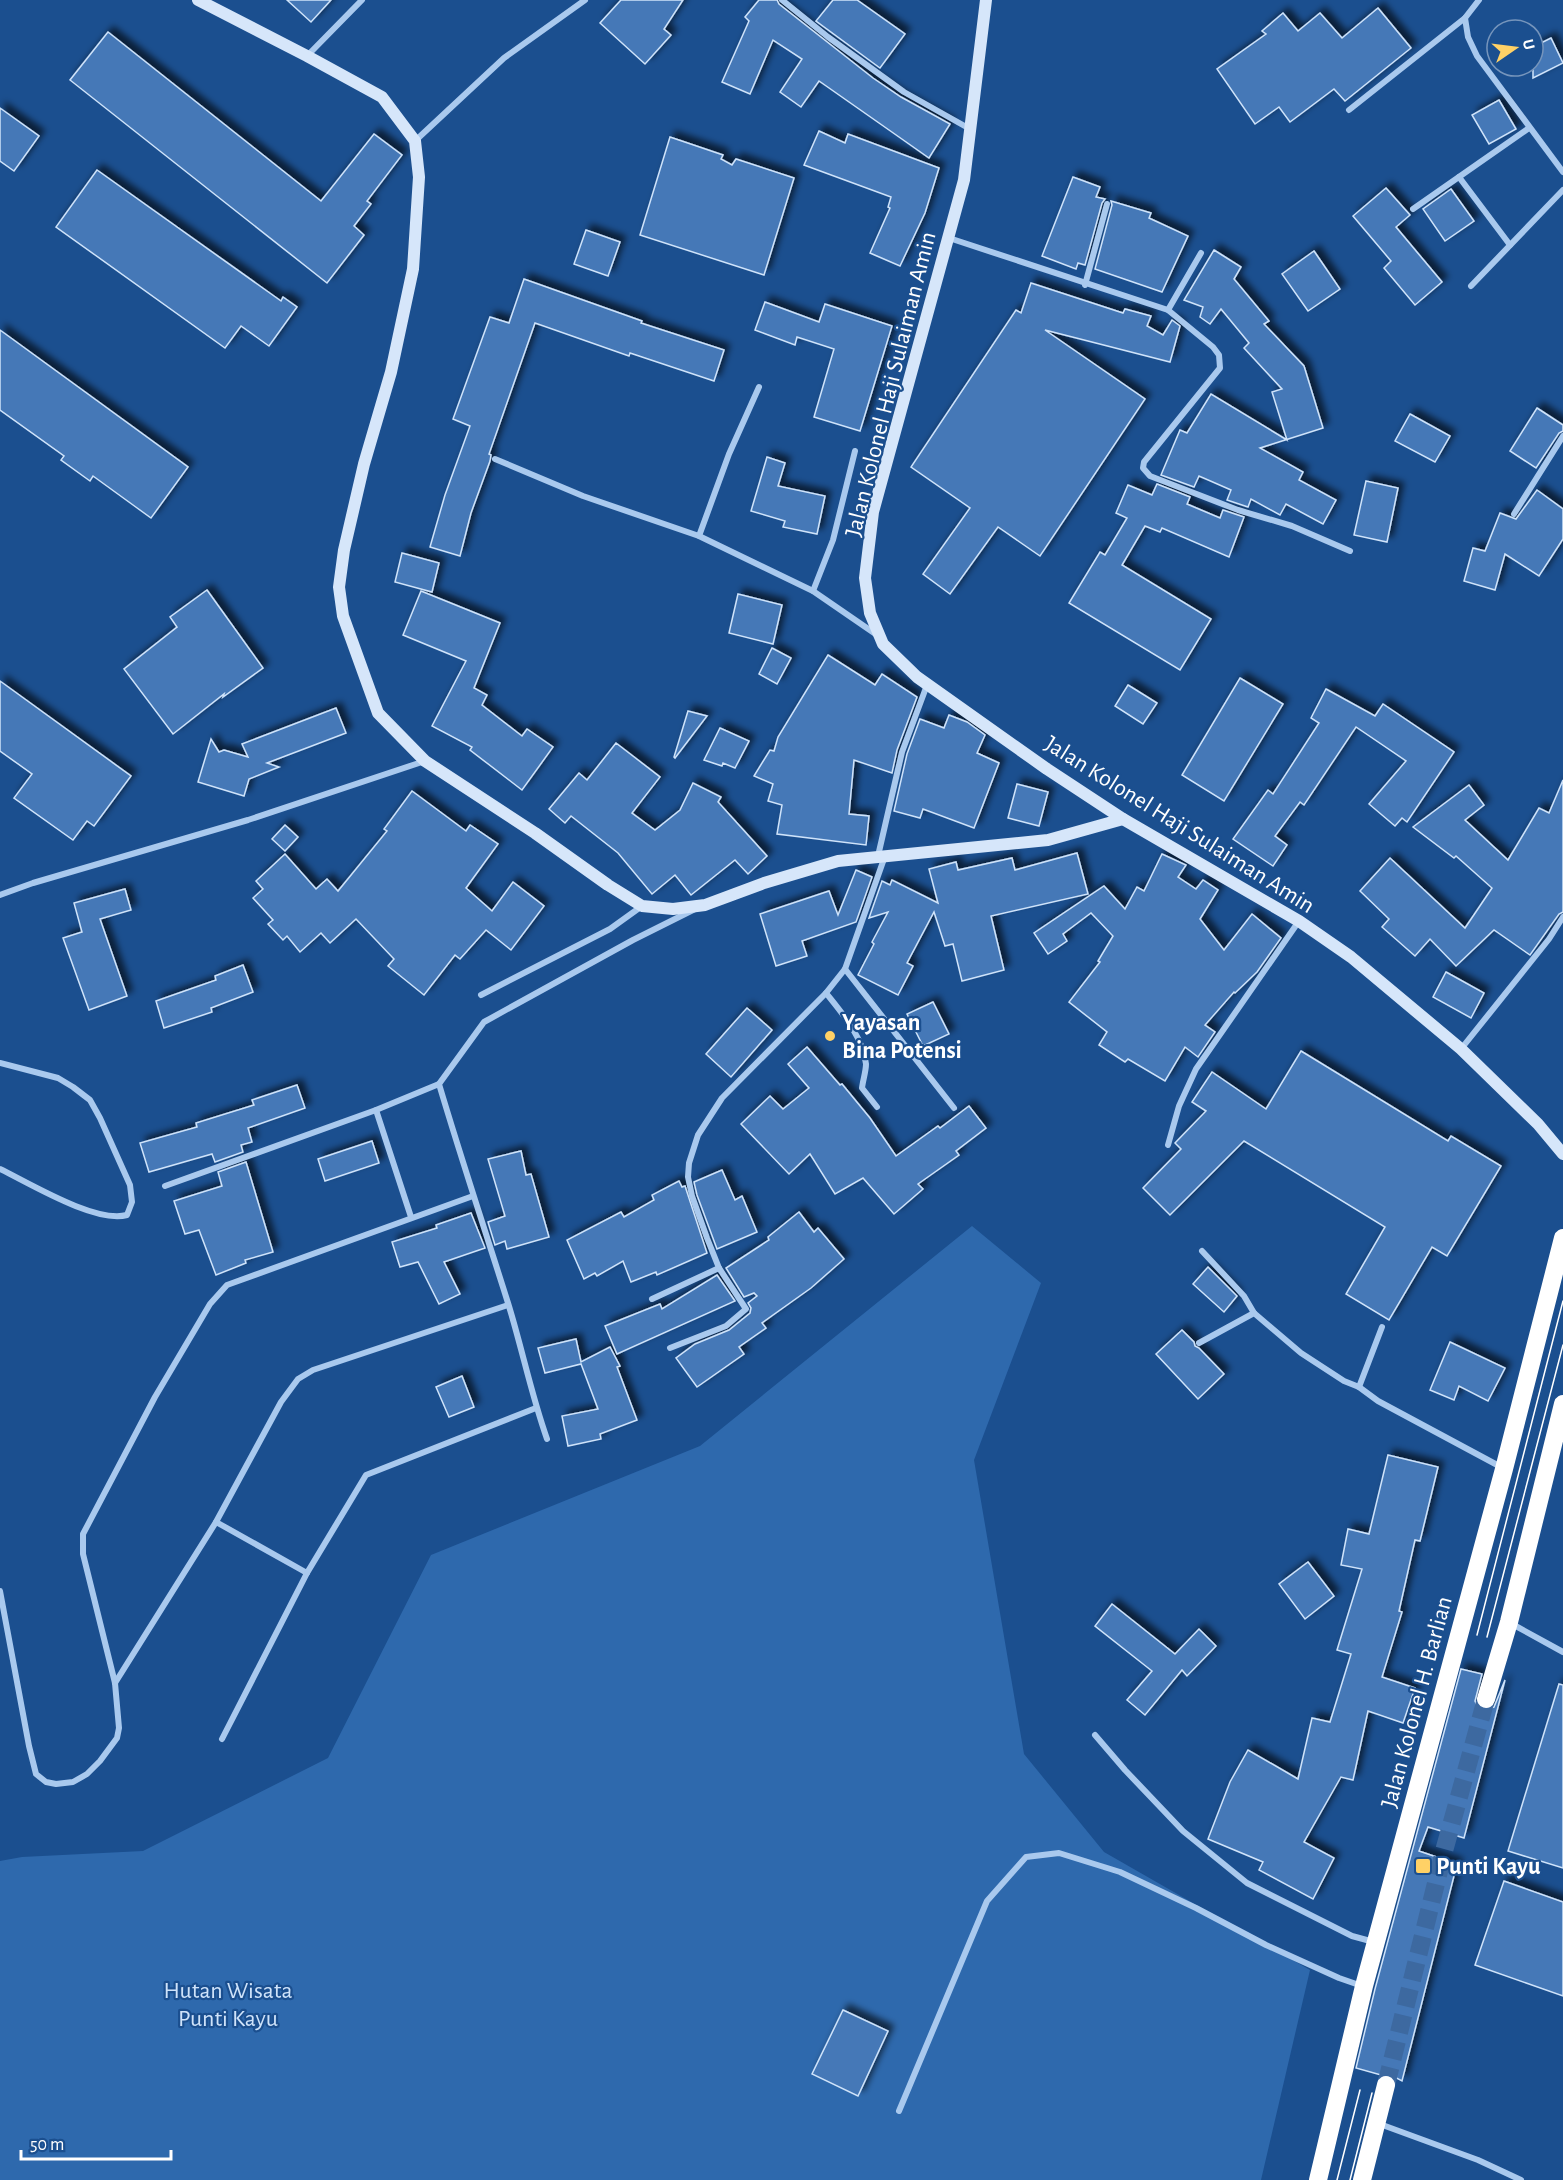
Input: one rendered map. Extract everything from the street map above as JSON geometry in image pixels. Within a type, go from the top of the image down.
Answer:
[{"type":"highway","name":"Jalan Kolonel H. Barlian","points":[[1318,2180],[1364,1986],[1504,1469],[1563,1238]]},
{"type":"highway","points":[[1486,1699],[1509,1622],[1563,1404]]},
{"type":"highway","points":[[1362,2180],[1386,2085]]},
{"type":"street","points":[[198,0],[382,97],[415,141],[419,177],[413,269],[391,372],[364,464],[344,550],[339,586],[343,616],[378,713],[425,761],[535,832],[608,885],[642,906],[673,909],[705,905]]},
{"type":"street","points":[[307,56],[362,0]]},
{"type":"street","points":[[415,141],[504,58],[585,0]]},
{"type":"street","points":[[782,0],[828,37],[904,92],[971,129]]},
{"type":"street","name":"Jalan Kolonel Haji Sulaiman Amin","points":[[986,0],[964,180],[873,512],[865,578],[870,613],[883,644],[928,684],[1047,769],[1123,819],[1299,921],[1351,957],[1461,1049],[1538,1124],[1563,1154]]},
{"type":"street","points":[[1349,110],[1465,18],[1479,0]]},
{"type":"street","points":[[1465,18],[1468,38],[1477,56],[1563,172]]},
{"type":"street","points":[[1413,209],[1529,128]]},
{"type":"street","points":[[1459,177],[1510,244]]},
{"type":"street","points":[[1471,286],[1563,190]]},
{"type":"street","points":[[1085,285],[1107,204]]},
{"type":"street","points":[[948,238],[1085,285],[1168,310],[1213,347],[1219,355],[1220,368],[1144,462],[1146,473],[1238,510],[1292,526],[1350,551]]},
{"type":"street","points":[[1168,310],[1201,253]]},
{"type":"street","points":[[699,536],[729,454],[759,387]]},
{"type":"street","points":[[1514,514],[1563,436]]},
{"type":"street","points":[[813,591],[833,540],[855,452]]},
{"type":"street","points":[[495,459],[583,496],[699,536],[813,591],[880,636]]},
{"type":"street","points":[[670,1348],[726,1326],[745,1311],[742,1302],[719,1268],[692,1196],[688,1177],[689,1163],[698,1135],[722,1098],[826,993],[845,969],[881,856],[902,752],[928,684]]},
{"type":"street","points":[[0,895],[248,820],[425,761]]},
{"type":"street","points":[[165,1186],[376,1110],[439,1084],[484,1022],[633,940],[705,905],[764,883],[838,861],[1048,840],[1123,819]]},
{"type":"street","points":[[481,995],[610,929],[642,906]]},
{"type":"street","points":[[1461,1049],[1549,939],[1563,917]]},
{"type":"street","points":[[1168,1145],[1179,1106],[1196,1069],[1299,921]]},
{"type":"street","points":[[845,969],[954,1108]]},
{"type":"street","points":[[826,993],[855,1033],[866,1065],[862,1088],[877,1107]]},
{"type":"street","points":[[0,1063],[58,1078],[90,1100],[127,1177],[132,1202],[126,1215],[119,1217],[93,1213],[0,1169]]},
{"type":"street","points":[[439,1084],[547,1439]]},
{"type":"street","points":[[376,1110],[411,1217]]},
{"type":"street","points":[[0,1591],[36,1774],[46,1782],[56,1784],[73,1782],[87,1774],[117,1738],[119,1728],[114,1683],[83,1554],[83,1534],[155,1397],[210,1304],[227,1285],[473,1196]]},
{"type":"street","points":[[1202,1251],[1244,1296],[1254,1313],[1301,1353],[1344,1381],[1359,1387],[1378,1401],[1504,1469]]},
{"type":"street","points":[[652,1299],[719,1268]]},
{"type":"street","points":[[114,1683],[216,1522],[281,1402],[298,1379],[313,1371],[508,1305]]},
{"type":"street","points":[[1199,1343],[1254,1313]]},
{"type":"street","points":[[1359,1387],[1382,1327]]},
{"type":"street","points":[[222,1739],[307,1573],[366,1475],[536,1408]]},
{"type":"street","points":[[216,1522],[307,1573]]},
{"type":"street","points":[[1509,1622],[1563,1652]]},
{"type":"street","points":[[1095,1734],[1125,1770],[1183,1831],[1247,1883],[1352,1935],[1376,1943]]},
{"type":"street","points":[[899,2111],[987,1901],[1026,1857],[1059,1853],[1120,1872],[1266,1945],[1339,1978],[1364,1986]]},
{"type":"street","points":[[1377,2123],[1478,2160],[1521,2180]]},
{"type":"green space","name":"Hutan Wisata Punti Kayu","points":[[972,1226],[1041,1283],[974,1460],[1024,1754],[1104,1852],[1310,1970],[1261,2180],[0,2180],[0,1861],[22,1857],[143,1851],[328,1758],[431,1555],[700,1446]]},
{"type":"building","points":[[287,0],[331,0],[311,22]]},
{"type":"building","points":[[621,0],[683,0],[664,29],[671,35],[645,64],[600,23]]},
{"type":"building","points":[[759,0],[777,0],[779,4],[873,78],[901,97],[950,124],[929,158],[819,81],[801,107],[780,92],[802,59],[773,40],[750,94],[722,82],[749,21],[745,17]]},
{"type":"building","points":[[833,0],[857,0],[905,34],[880,68],[816,21]]},
{"type":"building","points":[[1378,8],[1411,48],[1345,101],[1334,89],[1290,122],[1279,107],[1255,124],[1217,69],[1266,34],[1262,31],[1283,13],[1298,31],[1320,13],[1342,38]]},
{"type":"building","points":[[108,32],[321,201],[374,134],[402,155],[367,201],[371,204],[354,226],[364,235],[327,283],[70,80]]},
{"type":"building","points":[[1551,38],[1563,63],[1545,72],[1545,41]]},
{"type":"building","points":[[1499,100],[1516,129],[1489,144],[1472,115]]},
{"type":"building","points":[[0,108],[39,136],[14,171],[0,161]]},
{"type":"building","points":[[819,131],[845,143],[848,134],[939,168],[925,213],[900,266],[870,253],[890,208],[888,207],[891,197],[804,165]]},
{"type":"building","points":[[670,137],[723,155],[721,159],[732,165],[736,159],[794,178],[764,275],[640,235]]},
{"type":"building","points":[[97,170],[281,301],[283,297],[297,307],[269,346],[241,326],[225,348],[56,227]]},
{"type":"building","points":[[1073,177],[1100,187],[1096,197],[1105,199],[1085,265],[1078,263],[1076,269],[1042,256]]},
{"type":"building","points":[[1386,188],[1410,215],[1396,227],[1442,282],[1415,305],[1384,268],[1391,261],[1353,216]]},
{"type":"building","points":[[1451,189],[1474,221],[1445,241],[1423,209]]},
{"type":"building","points":[[1111,201],[1151,213],[1149,218],[1188,236],[1162,292],[1095,269],[1112,205]]},
{"type":"building","points":[[586,230],[620,242],[608,276],[574,264]]},
{"type":"building","points":[[1214,250],[1241,267],[1234,279],[1269,321],[1264,324],[1304,366],[1323,428],[1287,439],[1272,392],[1282,389],[1244,348],[1249,343],[1221,309],[1210,324],[1200,317],[1203,307],[1184,300]]},
{"type":"building","points":[[1314,251],[1340,289],[1308,311],[1282,274]]},
{"type":"building","points":[[524,279],[642,321],[641,323],[724,350],[714,381],[630,353],[629,356],[535,323],[489,454],[491,455],[490,461],[471,513],[460,556],[430,547],[445,495],[470,426],[453,419],[490,317],[509,323]]},
{"type":"building","points":[[1031,283],[1123,313],[1125,309],[1151,316],[1147,326],[1163,335],[1172,320],[1180,326],[1170,362],[1045,330],[1145,399],[1040,556],[998,527],[950,594],[923,574],[970,508],[911,467],[1016,310],[1021,313]]},
{"type":"building","points":[[765,302],[819,322],[825,304],[892,326],[860,431],[814,417],[834,349],[797,337],[795,345],[755,330]]},
{"type":"building","points":[[0,330],[188,467],[151,518],[93,476],[90,481],[61,460],[64,456],[0,410]]},
{"type":"building","points":[[1211,394],[1286,440],[1260,448],[1303,472],[1299,480],[1336,500],[1323,524],[1286,504],[1280,515],[1251,499],[1248,507],[1227,500],[1231,490],[1199,476],[1194,487],[1161,475],[1180,430],[1187,433]]},
{"type":"building","points":[[1537,408],[1563,425],[1563,431],[1559,433],[1536,468],[1510,451]]},
{"type":"building","points":[[1410,414],[1450,436],[1435,462],[1395,441]]},
{"type":"building","points":[[767,457],[785,463],[778,486],[825,496],[817,534],[783,527],[785,521],[751,511]]},
{"type":"building","points":[[1366,481],[1398,488],[1387,542],[1354,535]]},
{"type":"building","points":[[1157,484],[1190,497],[1187,504],[1220,518],[1223,510],[1244,517],[1229,557],[1162,528],[1160,532],[1145,526],[1122,565],[1211,619],[1180,670],[1069,603],[1100,552],[1105,555],[1127,518],[1116,513],[1128,485],[1152,495]]},
{"type":"building","points":[[1537,490],[1563,509],[1563,539],[1539,576],[1505,554],[1495,590],[1464,581],[1473,548],[1485,551],[1500,513],[1516,519]]},
{"type":"building","points":[[402,553],[439,563],[432,592],[395,582]]},
{"type":"building","points":[[207,590],[263,668],[223,697],[224,694],[173,734],[124,669],[177,627],[170,617]]},
{"type":"building","points":[[421,591],[500,623],[474,688],[487,695],[482,705],[522,736],[527,729],[553,747],[522,790],[470,750],[472,747],[432,726],[466,661],[403,635]]},
{"type":"building","points":[[738,594],[782,605],[773,644],[729,633]]},
{"type":"building","points":[[772,648],[791,658],[777,684],[759,674]]},
{"type":"building","points":[[828,655],[875,685],[882,674],[917,697],[897,750],[892,773],[854,760],[849,814],[869,816],[866,845],[777,834],[782,805],[768,801],[773,784],[754,776],[770,750],[774,751],[778,737]]},
{"type":"building","points":[[1240,678],[1283,704],[1224,801],[1182,775]]},
{"type":"building","points":[[0,681],[131,776],[94,826],[87,821],[73,840],[14,798],[32,774],[0,751]]},
{"type":"building","points":[[1128,685],[1157,703],[1143,724],[1115,706]]},
{"type":"building","points":[[1326,689],[1375,716],[1383,704],[1454,752],[1407,822],[1402,818],[1395,826],[1369,804],[1406,761],[1356,727],[1304,805],[1300,802],[1275,836],[1287,845],[1273,866],[1233,839],[1268,790],[1273,794],[1319,723],[1311,718]]},
{"type":"building","points":[[336,708],[346,733],[267,763],[279,767],[249,779],[244,796],[198,782],[211,739],[219,752],[224,750],[248,757],[242,744]]},
{"type":"building","points":[[688,711],[707,716],[675,758],[674,757]]},
{"type":"building","points":[[949,715],[967,722],[985,735],[977,753],[999,763],[974,828],[923,809],[920,818],[894,811],[907,754],[920,719],[944,728]]},
{"type":"building","points":[[720,728],[749,741],[735,768],[723,763],[722,766],[704,760]]},
{"type":"building","points":[[616,743],[660,777],[632,813],[655,830],[680,810],[693,783],[721,797],[718,802],[767,856],[748,874],[735,860],[691,895],[675,875],[652,894],[618,853],[571,816],[565,823],[549,809],[579,773],[587,780]]},
{"type":"building","points":[[1563,780],[1563,912],[1559,914],[1530,955],[1494,930],[1456,966],[1430,939],[1415,956],[1382,927],[1389,919],[1360,891],[1390,858],[1465,928],[1492,888],[1456,856],[1454,858],[1413,827],[1469,785],[1484,805],[1465,820],[1508,860],[1539,808],[1549,813]]},
{"type":"building","points":[[1017,784],[1048,792],[1039,826],[1008,818]]},
{"type":"building","points":[[412,791],[466,831],[470,825],[498,844],[466,888],[492,911],[513,882],[544,906],[511,950],[486,930],[460,959],[455,955],[424,995],[388,966],[394,959],[356,919],[330,943],[321,933],[300,952],[287,936],[283,940],[268,924],[273,920],[253,898],[263,889],[256,881],[285,854],[316,889],[327,879],[338,891],[387,831],[384,829]]},
{"type":"building","points":[[285,825],[298,837],[285,851],[272,839]]},
{"type":"building","points":[[1077,853],[1088,894],[991,916],[1004,970],[962,981],[953,944],[945,946],[934,912],[907,963],[913,966],[898,995],[858,975],[888,912],[869,918],[882,881],[890,885],[892,880],[938,903],[929,869],[956,862],[958,870],[1012,858],[1015,870]]},
{"type":"building","points":[[1162,854],[1186,865],[1178,877],[1196,889],[1203,880],[1218,890],[1200,919],[1224,950],[1252,914],[1281,938],[1257,972],[1234,992],[1205,1025],[1215,1032],[1198,1057],[1185,1047],[1165,1081],[1128,1059],[1125,1062],[1099,1045],[1107,1032],[1069,1002],[1100,962],[1098,961],[1113,936],[1091,913],[1063,934],[1067,941],[1048,954],[1034,933],[1104,886],[1125,909],[1137,887],[1144,891]]},
{"type":"building","points":[[856,870],[872,877],[856,922],[802,941],[807,956],[776,966],[760,914],[829,891],[838,915]]},
{"type":"building","points":[[125,889],[131,910],[100,919],[127,996],[89,1010],[63,938],[82,932],[74,903]]},
{"type":"building","points":[[243,965],[253,992],[211,1008],[212,1012],[164,1028],[156,1001],[216,980],[215,976]]},
{"type":"building","points":[[1446,972],[1484,993],[1471,1018],[1433,997]]},
{"type":"building","points":[[933,1002],[949,1034],[923,1046],[907,1014]]},
{"type":"building","points":[[747,1008],[772,1030],[731,1077],[706,1054]]},
{"type":"building","points":[[807,1047],[870,1118],[896,1156],[969,1106],[986,1128],[956,1151],[959,1155],[918,1184],[923,1189],[894,1214],[863,1178],[835,1194],[810,1154],[789,1174],[741,1124],[770,1096],[783,1109],[809,1088],[788,1064]]},
{"type":"building","points":[[1301,1051],[1448,1141],[1451,1136],[1501,1166],[1447,1256],[1432,1247],[1389,1320],[1346,1294],[1385,1227],[1244,1141],[1170,1215],[1143,1188],[1181,1149],[1175,1143],[1206,1111],[1192,1102],[1212,1072],[1266,1109]]},
{"type":"building","points":[[297,1085],[305,1108],[248,1128],[252,1142],[241,1145],[243,1152],[215,1162],[212,1154],[149,1172],[140,1143],[197,1127],[196,1123],[254,1105],[252,1100]]},
{"type":"building","points":[[372,1141],[379,1163],[325,1181],[318,1159]]},
{"type":"building","points":[[521,1151],[526,1175],[531,1174],[549,1237],[507,1249],[505,1241],[495,1245],[488,1222],[505,1216],[488,1159]]},
{"type":"building","points":[[246,1162],[273,1252],[245,1260],[246,1263],[216,1275],[199,1230],[185,1234],[174,1201],[222,1186],[218,1172]]},
{"type":"building","points":[[722,1170],[735,1200],[742,1196],[757,1232],[717,1249],[694,1182]]},
{"type":"building","points":[[679,1181],[682,1187],[685,1186],[707,1253],[657,1275],[656,1272],[631,1282],[623,1261],[597,1276],[595,1273],[584,1279],[567,1240],[621,1212],[624,1217],[654,1200],[652,1195]]},
{"type":"building","points":[[799,1212],[814,1232],[818,1228],[844,1259],[811,1288],[762,1323],[766,1328],[739,1347],[744,1354],[697,1387],[676,1358],[695,1344],[729,1330],[750,1313],[751,1308],[748,1303],[757,1296],[754,1293],[744,1297],[726,1268],[769,1240],[768,1237]]},
{"type":"building","points":[[471,1213],[485,1248],[444,1262],[460,1294],[439,1304],[418,1262],[400,1267],[392,1242],[437,1228],[436,1225]]},
{"type":"building","points":[[1208,1267],[1237,1296],[1224,1312],[1193,1284]]},
{"type":"building","points":[[717,1275],[735,1301],[617,1354],[605,1326],[660,1304],[662,1309]]},
{"type":"building","points":[[1182,1330],[1224,1374],[1198,1399],[1156,1354]]},
{"type":"building","points":[[576,1339],[581,1362],[610,1347],[620,1366],[617,1367],[637,1420],[600,1434],[601,1439],[568,1446],[562,1416],[598,1409],[581,1364],[545,1373],[538,1348]]},
{"type":"building","points":[[1450,1342],[1505,1368],[1488,1401],[1459,1386],[1454,1400],[1430,1390]]},
{"type":"building","points":[[462,1376],[474,1407],[449,1417],[436,1387]]},
{"type":"building","points":[[1388,1455],[1438,1467],[1420,1541],[1415,1540],[1399,1611],[1402,1612],[1382,1677],[1415,1688],[1403,1723],[1368,1711],[1353,1780],[1341,1777],[1304,1842],[1334,1858],[1313,1899],[1259,1870],[1263,1862],[1208,1839],[1230,1782],[1248,1750],[1298,1779],[1312,1718],[1330,1722],[1351,1654],[1337,1650],[1362,1569],[1341,1565],[1348,1529],[1369,1534]]},
{"type":"building","points":[[1308,1562],[1334,1596],[1305,1619],[1279,1584]]},
{"type":"building","points":[[1112,1604],[1175,1654],[1199,1629],[1216,1646],[1187,1676],[1182,1670],[1145,1715],[1127,1700],[1152,1671],[1095,1626]]},
{"type":"building","points":[[1461,1669],[1482,1674],[1475,1701],[1477,1706],[1483,1710],[1494,1707],[1505,1680],[1464,1838],[1428,1827],[1419,1851],[1457,1864],[1402,2081],[1389,2074],[1381,2075],[1356,2068]]},
{"type":"building","points":[[1559,1684],[1563,1685],[1563,1868],[1508,1851]]},
{"type":"building","points":[[1504,1881],[1563,1902],[1563,1996],[1475,1965]]},
{"type":"building","points":[[843,2010],[888,2031],[858,2096],[812,2074]]},
{"type":"tunnel","points":[[1386,2085],[1444,1851],[1486,1699]]},
{"type":"tram line","points":[[1477,1635],[1563,1301]]},
{"type":"tram line","points":[[1487,1637],[1563,1345]]},
{"type":"tram line","points":[[1337,2180],[1360,2090]]},
{"type":"tram line","points":[[1350,2180],[1372,2093]]},
{"type":"place","name":"Yayasan Bina Potensi","points":[[830,1036]]},
{"type":"place","name":"Punti Kayu","points":[[1423,1866]]}]
